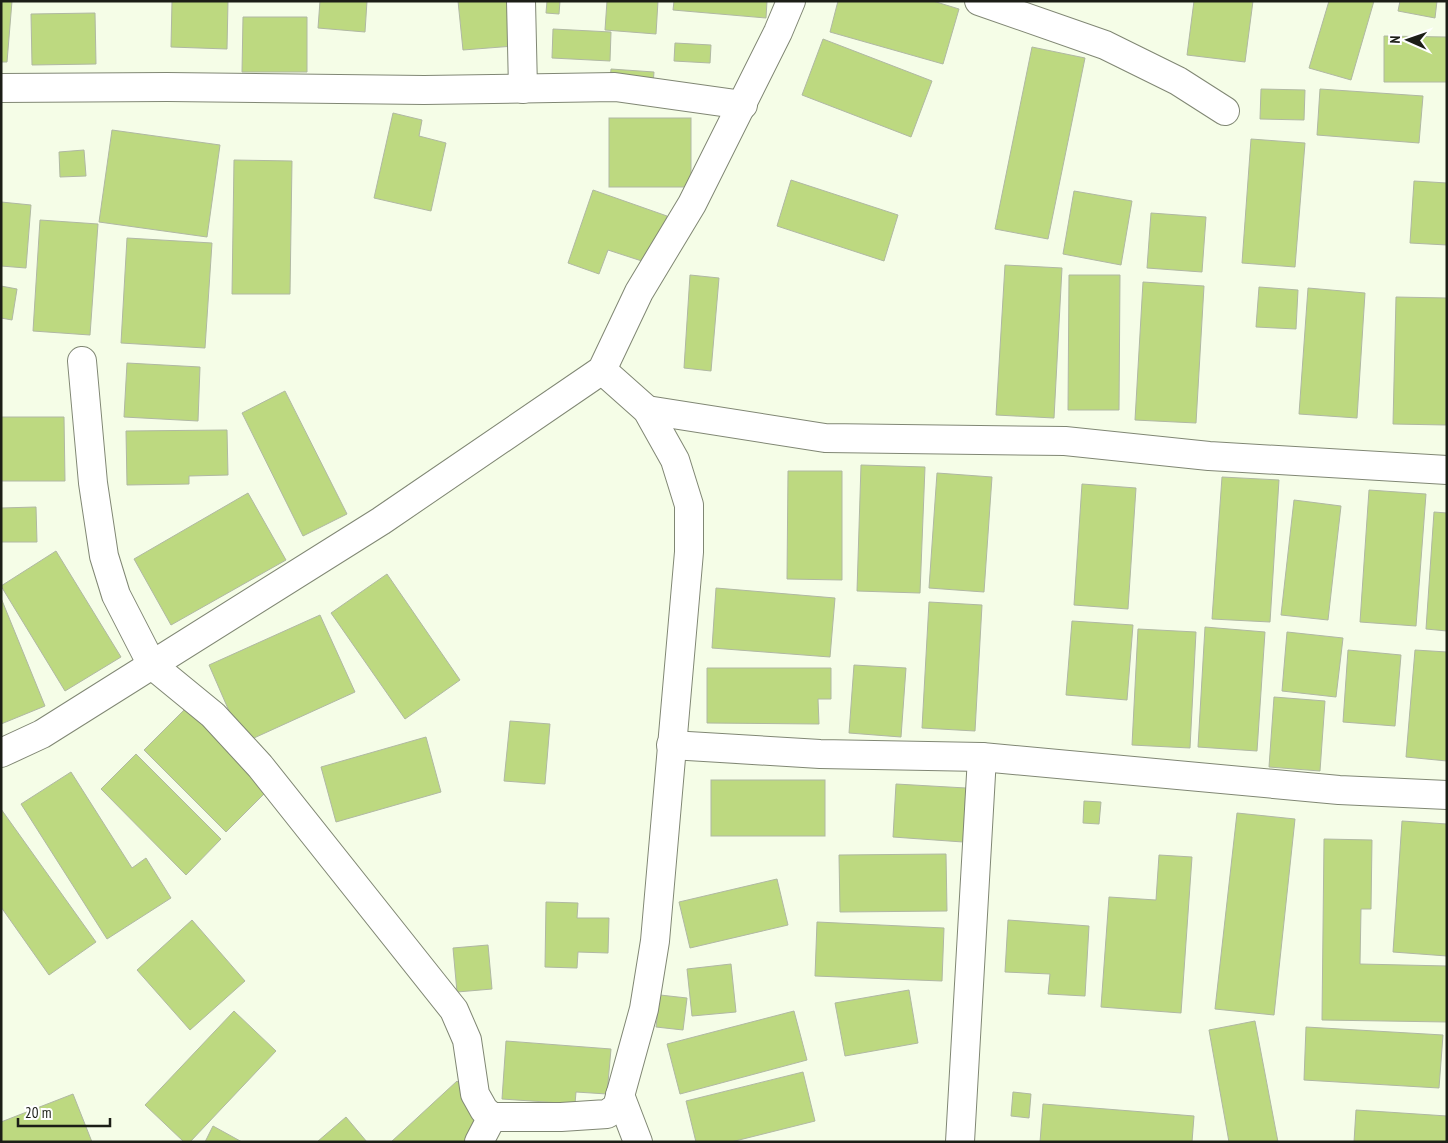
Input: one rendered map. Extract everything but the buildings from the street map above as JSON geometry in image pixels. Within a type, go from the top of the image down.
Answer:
[{"type":"street","points":[[521,1],[523,89]]},
{"type":"street","points":[[1,753],[42,734],[382,521],[602,370],[639,292],[692,204],[743,105],[791,1]]},
{"type":"street","points":[[979,1],[1105,45],[1178,81],[1225,110]]},
{"type":"street","points":[[1,88],[523,89],[615,87],[743,105]]},
{"type":"street","points":[[82,361],[93,483],[104,556],[116,595],[152,665],[214,715],[260,766],[454,1010],[467,1040],[476,1094],[484,1110],[492,1117],[561,1117],[607,1114],[617,1108],[644,1009],[655,941],[690,552],[689,506],[675,460],[647,410],[602,370]]},
{"type":"street","points":[[647,410],[826,438],[1065,441],[1209,456],[1447,470]]},
{"type":"street","points":[[672,745],[820,754],[982,757],[1339,790],[1447,795]]},
{"type":"street","points":[[960,1142],[982,757]]},
{"type":"street","points":[[620,1095],[638,1142]]},
{"type":"street","points":[[480,1142],[492,1117]]}]
